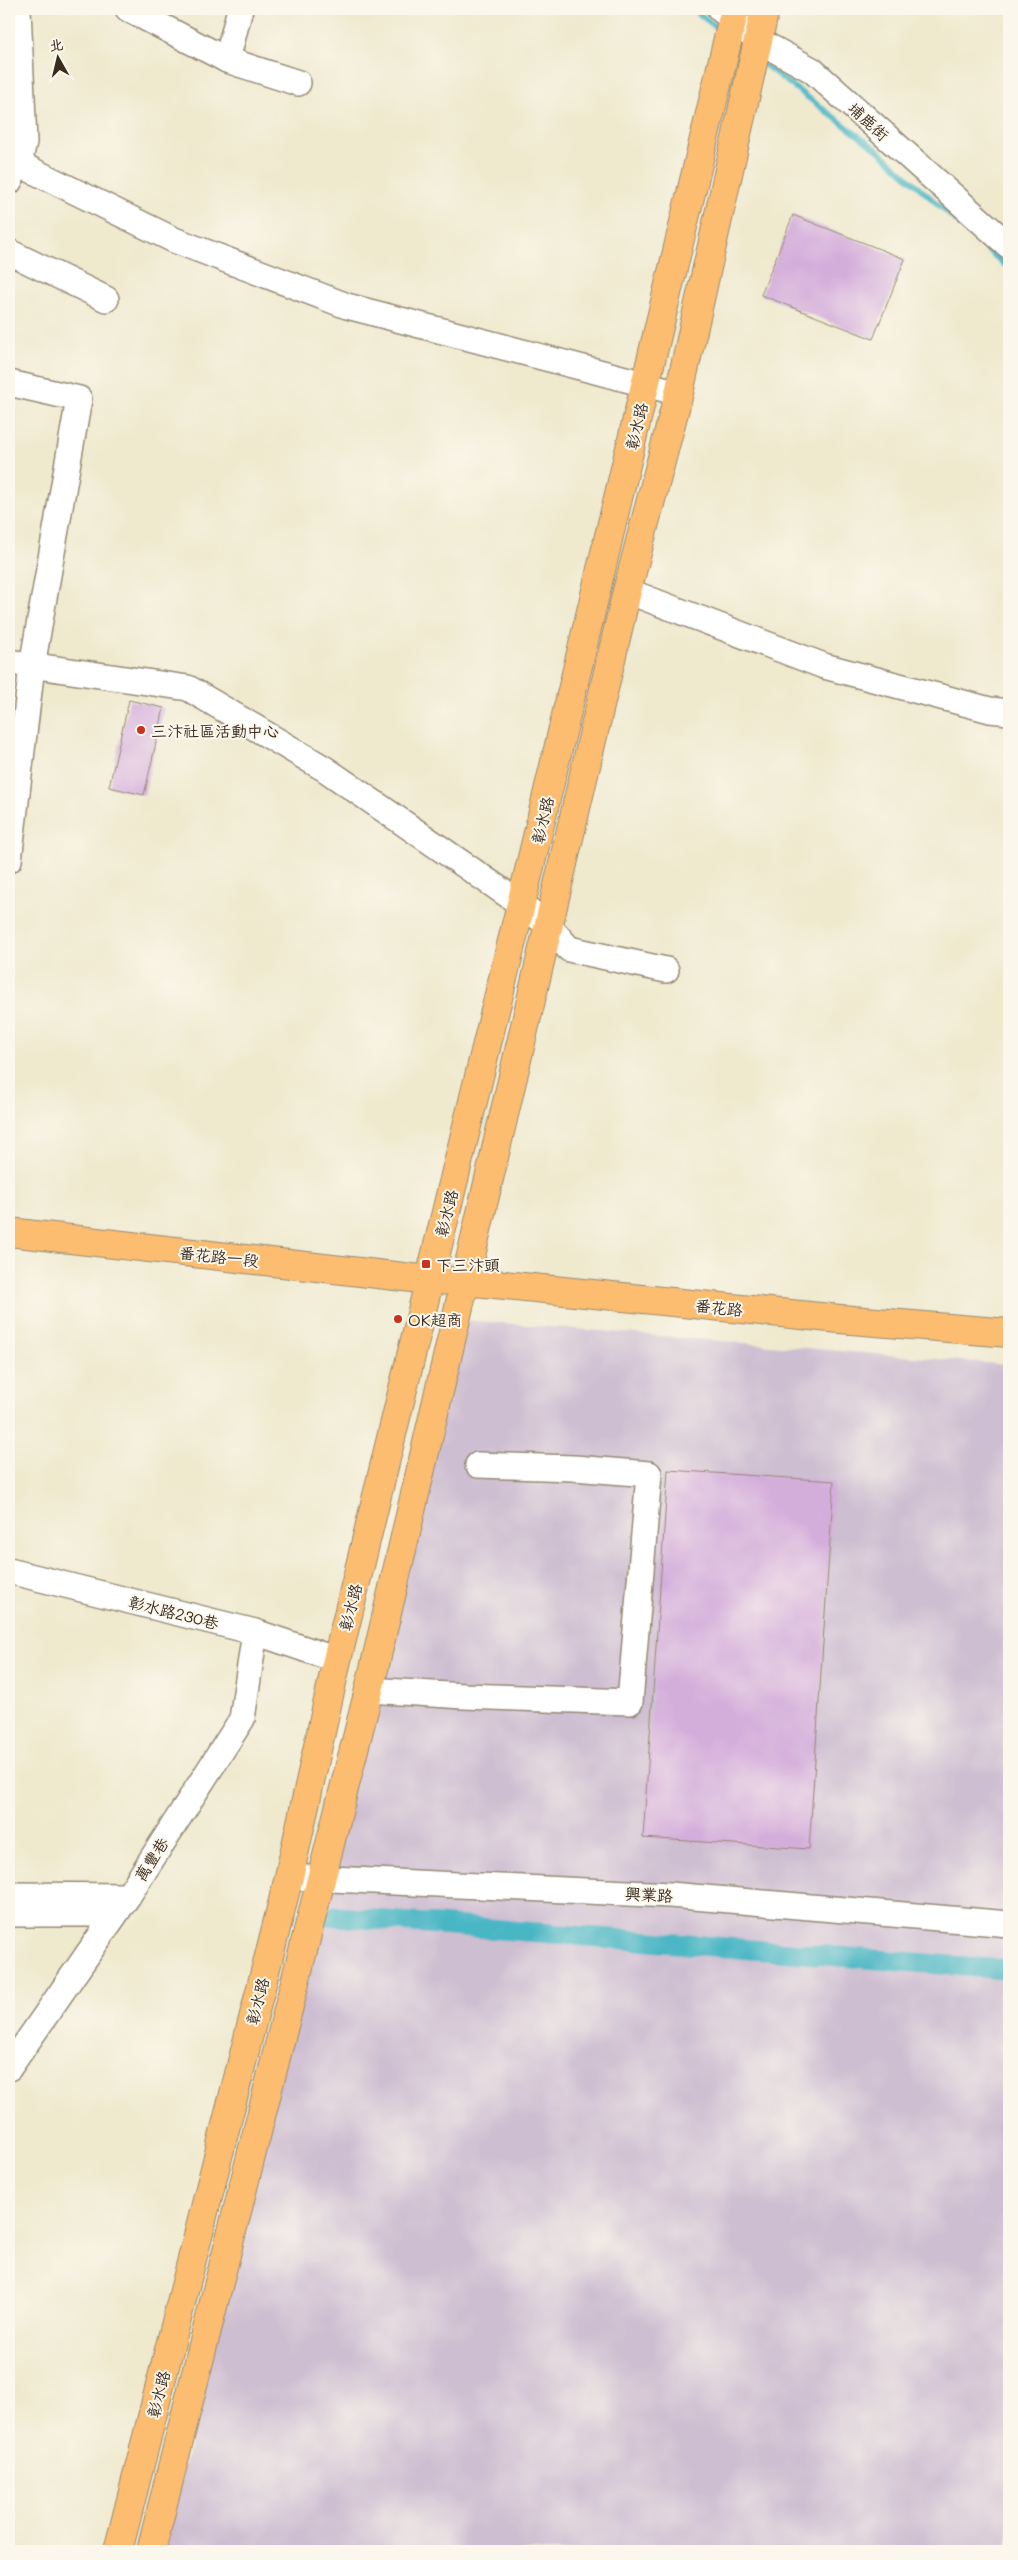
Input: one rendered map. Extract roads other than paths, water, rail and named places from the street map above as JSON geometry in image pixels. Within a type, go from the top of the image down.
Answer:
[{"type":"main road","name":"彰水路","points":[[151,2551],[322,1880],[368,1690],[627,591],[679,393],[764,9]]},
{"type":"main road","name":"彰水路","points":[[118,2551],[289,1877],[338,1660],[645,385],[729,12]]},
{"type":"main road","name":"番花路一段","points":[[9,1232],[430,1280]]},
{"type":"main road","name":"番花路","points":[[430,1280],[465,1281],[840,1319],[1009,1333]]},
{"type":"street","points":[[18,9],[24,142],[12,168],[174,240],[347,306],[679,393]]},
{"type":"street","points":[[128,9],[227,60],[298,83]]},
{"type":"street","points":[[227,60],[240,9]]},
{"type":"street","name":"埔鹿街","points":[[729,12],[757,40],[812,70],[1009,246]]},
{"type":"street","points":[[9,252],[106,299]]},
{"type":"street","points":[[9,383],[79,398],[21,664],[9,860]]},
{"type":"street","points":[[627,591],[824,666],[990,710],[1009,712]]},
{"type":"street","points":[[21,664],[188,688],[325,769],[521,904],[548,924],[569,949],[666,970]]},
{"type":"street","points":[[368,1690],[464,1696],[630,1702],[649,1474],[574,1468],[478,1465]]},
{"type":"street","name":"彰水路230巷","points":[[9,1571],[255,1632],[338,1660]]},
{"type":"street","name":"萬豐巷","points":[[9,2068],[122,1905],[242,1719],[255,1632]]},
{"type":"street","name":"興業路","points":[[289,1877],[670,1895],[1009,1924]]},
{"type":"street","points":[[9,1895],[122,1905]]},
{"type":"street","points":[[9,1914],[122,1905]]},
{"type":"waterway","points":[[693,9],[721,31]]},
{"type":"waterway","points":[[762,63],[879,151],[1009,269]]},
{"type":"waterway","points":[[331,1916],[1009,1970]]},
{"type":"place","name":"三汴社區活動中心","points":[[141,730]]},
{"type":"place","name":"下三汴頭","points":[[426,1264]]},
{"type":"place","name":"OK超商","points":[[398,1319]]}]
